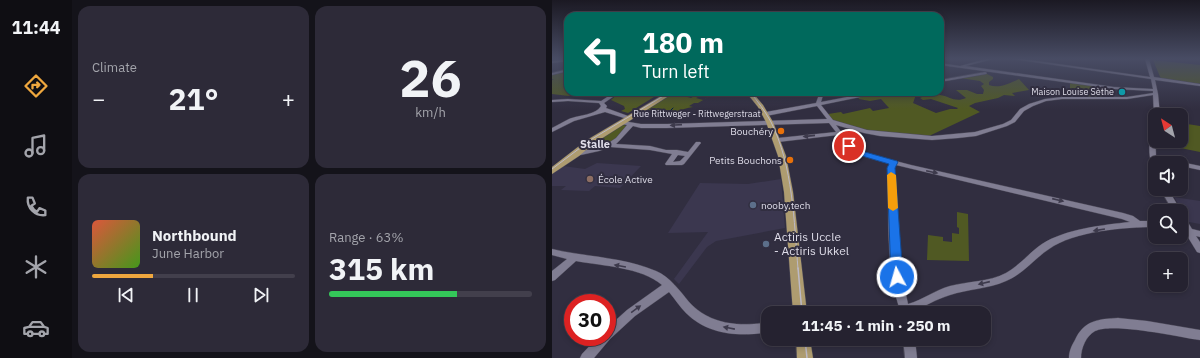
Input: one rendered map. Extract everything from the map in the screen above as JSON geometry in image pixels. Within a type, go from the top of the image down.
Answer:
[{"type":"main road","points":[[552,165],[582,142],[627,121],[661,96]]},
{"type":"main road","points":[[552,171],[590,142],[627,121],[666,96]]},
{"type":"main road","points":[[752,96],[766,114],[778,140],[788,183],[799,306]]},
{"type":"main road","points":[[804,346],[805,358]]},
{"type":"street","points":[[944,80],[965,76]]},
{"type":"street","points":[[1023,76],[1156,92]]},
{"type":"street","points":[[1136,76],[1200,85]]},
{"type":"street","points":[[1153,78],[1156,92],[1157,108]]},
{"type":"street","name":"Rue Rittweger - Rittwegerstraat","points":[[602,111],[627,121],[667,126],[830,121],[880,134],[932,138],[976,134],[1005,125],[1013,120],[1022,110],[1045,100],[1062,98],[1127,98],[1156,92]]},
{"type":"street","points":[[552,101],[568,100],[602,102],[612,96]]},
{"type":"street","points":[[818,104],[821,96]]},
{"type":"street","points":[[766,114],[859,96]]},
{"type":"street","points":[[552,130],[602,111],[604,106],[602,102]]},
{"type":"street","points":[[818,104],[851,149],[855,152],[1123,216],[1130,218],[1138,224]]},
{"type":"street","points":[[576,154],[610,145],[618,140],[626,128],[627,121]]},
{"type":"street","points":[[552,125],[561,126]]},
{"type":"street","points":[[778,140],[840,132]]},
{"type":"street","points":[[677,152],[668,164],[682,164],[698,142]]},
{"type":"street","points":[[610,145],[639,147],[689,154]]},
{"type":"street","points":[[894,162],[891,168],[895,266],[901,299],[904,306]]},
{"type":"street","points":[[1188,165],[1200,168]]},
{"type":"street","points":[[916,306],[942,293],[1009,276],[1050,244],[1061,239],[1088,231],[1148,224]]},
{"type":"street","points":[[1188,232],[1200,234]]},
{"type":"street","points":[[1188,235],[1200,250]]},
{"type":"street","points":[[552,252],[574,258],[643,271],[655,275],[669,286],[692,312],[717,326],[734,330],[761,328]]},
{"type":"street","points":[[552,277],[574,258]]},
{"type":"street","points":[[616,327],[631,313],[669,286]]},
{"type":"street","points":[[1075,358],[1074,352],[1081,339],[1094,326],[1113,323],[1200,335]]},
{"type":"street","points":[[586,358],[597,346]]},
{"type":"street","points":[[910,346],[912,358]]},
{"type":"shaded area","name":"École Active","points":[[597,163],[641,166],[620,188],[595,186],[589,191],[561,190],[566,186],[552,186],[552,174],[563,166],[585,169]]},
{"type":"shaded area","points":[[781,179],[785,228],[716,241],[707,247],[679,284],[674,279],[708,232],[668,233],[700,183],[748,184]]},
{"type":"shaded area","points":[[1174,197],[1200,201],[1200,224],[1189,222],[1188,220],[1188,204],[1178,204]]},
{"type":"green space","points":[[552,76],[564,76],[564,95],[552,94],[552,80],[554,80],[552,79]]},
{"type":"green space","points":[[971,76],[990,76],[993,77],[993,79],[989,82],[989,85],[993,86],[1001,86],[1019,79],[1029,90],[1012,93],[1015,96],[1004,95],[998,98],[975,103],[969,106],[980,112],[929,136],[879,133],[832,120],[828,114],[841,112],[843,114],[870,108],[873,111],[889,108],[881,99],[870,101],[859,99],[858,97],[863,96],[916,96],[913,103],[936,113],[950,109],[957,109],[958,108],[931,99],[923,100],[920,98],[924,96],[943,96],[959,100],[966,98],[956,90],[967,90],[977,94],[983,94],[984,90],[981,86],[984,84],[980,81],[960,78]]},
{"type":"green space","points":[[1160,76],[1200,76],[1200,84],[1161,79]]},
{"type":"green space","points":[[1070,82],[1104,87],[1109,92],[1102,92],[1107,97],[1083,96],[1070,89]]},
{"type":"green space","points":[[616,96],[656,96],[628,113],[621,111],[625,109],[624,106],[611,100]]},
{"type":"green space","points":[[669,96],[684,96],[691,98],[694,96],[700,96],[696,98],[703,100],[708,97],[706,96],[710,96],[698,103],[694,103],[689,106],[693,107],[677,112],[679,113],[677,114],[664,111],[647,110]]},
{"type":"green space","points":[[1188,124],[1200,126],[1200,152],[1180,148],[1188,148]]},
{"type":"green space","points":[[623,125],[628,126],[607,145],[582,152],[591,142]]},
{"type":"green space","points":[[957,212],[968,214],[969,261],[927,260],[928,235],[943,237],[943,241],[952,242],[952,233],[959,234],[959,228],[957,227]]},
{"type":"waterway","points":[[670,111],[673,108]]},
{"type":"tram line","points":[[552,169],[592,139],[663,96]]},
{"type":"tram line","points":[[753,96],[771,122],[784,157],[794,213],[798,269]]},
{"type":"tram line","points":[[798,268],[801,306]]},
{"type":"tram line","points":[[806,346],[807,358]]},
{"type":"slow traffic","points":[[891,175],[893,208]]},
{"type":"place","name":"Maison Louise Sèthe","points":[[1122,92]]},
{"type":"place","name":"Bouchéry","points":[[781,131]]},
{"type":"place","name":"Petits Bouchons","points":[[790,160]]},
{"type":"place","name":"École Active","points":[[590,179]]},
{"type":"place","name":"nooby.tech","points":[[753,205]]},
{"type":"place","name":"Actiris Uccle - Actiris Ukkel","points":[[766,244]]},
{"type":"district","name":"Stalle","points":[[595,144]]},
{"type":"route","points":[[849,146],[855,152],[894,162],[891,168],[895,266],[897,277]]}]
